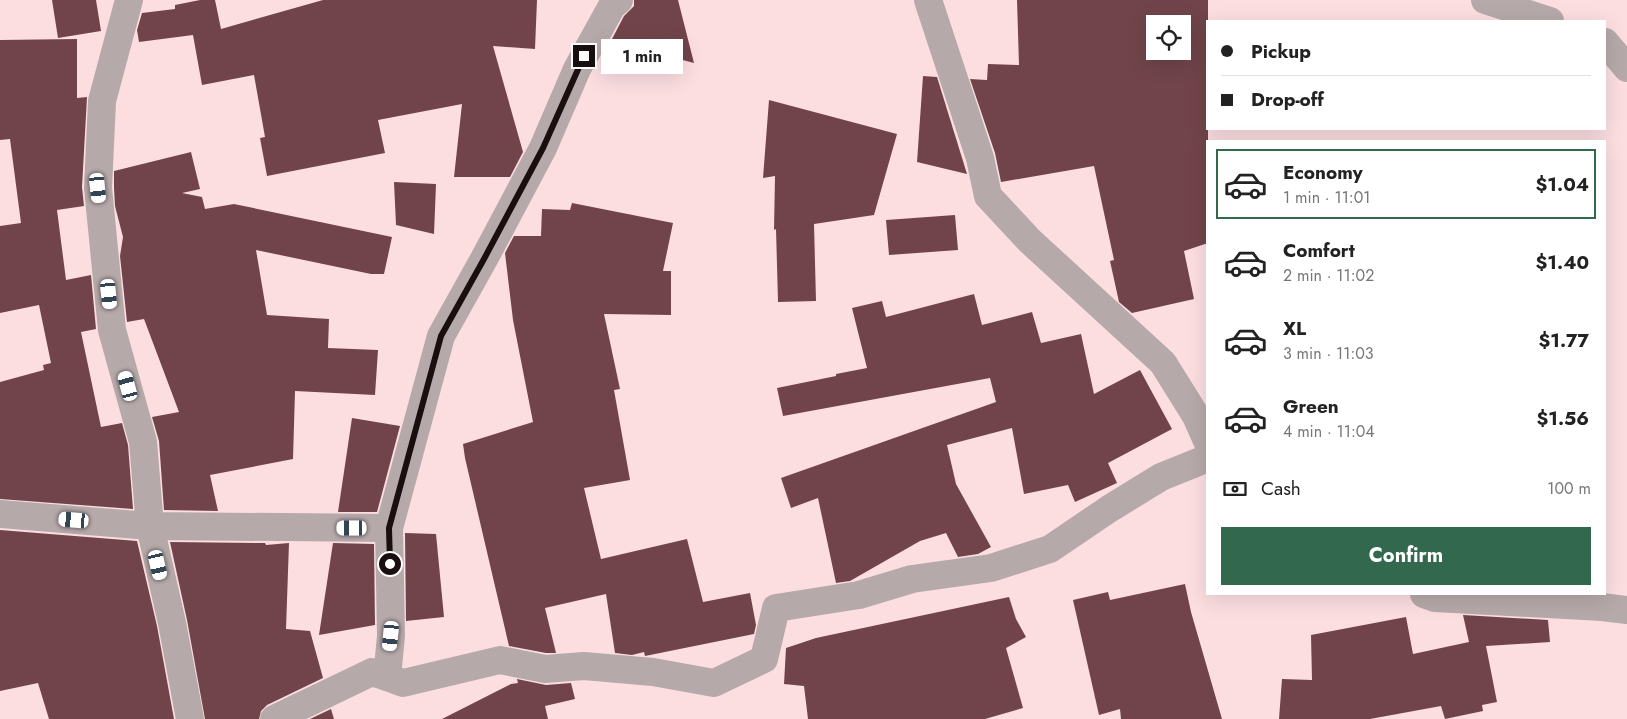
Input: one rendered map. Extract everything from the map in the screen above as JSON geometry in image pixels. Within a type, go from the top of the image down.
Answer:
[{"type":"street","points":[[129,0],[102,101],[98,188],[112,330],[143,442],[150,526],[172,623],[190,719]]},
{"type":"street","points":[[928,0],[980,158],[988,196],[1030,241],[1164,363],[1196,416],[1206,438]]},
{"type":"street","points":[[1485,0],[1547,20]]},
{"type":"street","points":[[387,677],[391,636],[389,528],[441,336],[543,148],[577,68],[609,2]]},
{"type":"street","points":[[1606,42],[1627,49]]},
{"type":"street","points":[[1606,43],[1627,68]]},
{"type":"street","points":[[274,719],[372,672],[403,683],[500,660],[545,669],[584,666],[653,672],[714,682],[764,659],[776,608],[859,595],[912,580],[991,568],[1050,549],[1109,508],[1161,477],[1206,459]]},
{"type":"street","points":[[0,514],[150,526],[389,528]]},
{"type":"street","points":[[1427,595],[1435,598],[1627,610]]},
{"type":"building","points":[[52,0],[96,0],[101,31],[58,38]]},
{"type":"building","points":[[200,0],[215,0],[221,29],[323,0],[537,0],[535,49],[493,46],[523,152],[510,177],[454,177],[462,104],[378,120],[385,153],[267,176],[260,138],[265,137],[254,75],[202,85],[193,35],[139,42],[137,30],[142,13],[175,9],[175,5]]},
{"type":"building","points":[[634,0],[678,0],[694,63],[611,41],[624,16],[634,6]]},
{"type":"building","points":[[1017,0],[1208,0],[1208,20],[1206,20],[1206,130],[1208,130],[1208,140],[1206,140],[1206,244],[1184,251],[1194,299],[1132,313],[1119,302],[1110,261],[1114,260],[1094,166],[1001,182],[995,153],[970,79],[987,80],[988,64],[1019,65]]},
{"type":"building","points":[[77,39],[77,98],[87,97],[82,187],[84,206],[57,210],[66,280],[91,275],[96,329],[81,332],[101,427],[122,423],[128,445],[133,509],[0,499],[0,382],[44,370],[43,365],[51,363],[39,305],[0,313],[0,226],[21,223],[10,139],[0,140],[0,40]]},
{"type":"building","points":[[923,76],[937,77],[967,174],[917,162]]},
{"type":"building","points":[[769,100],[897,134],[874,215],[814,224],[816,301],[778,302],[776,229],[774,230],[775,176],[763,178]]},
{"type":"building","points":[[191,152],[200,189],[182,193],[202,197],[205,209],[234,204],[392,237],[384,274],[371,274],[256,250],[267,315],[329,319],[328,348],[378,350],[375,395],[295,391],[293,459],[210,475],[218,511],[164,510],[159,441],[152,417],[179,412],[144,319],[127,322],[120,256],[123,237],[115,206],[114,171]]},
{"type":"building","points":[[394,182],[436,184],[434,234],[396,225]]},
{"type":"building","points":[[572,203],[673,223],[663,271],[671,271],[671,315],[604,314],[620,389],[614,390],[630,480],[584,488],[601,559],[687,539],[703,602],[750,593],[756,625],[754,634],[645,656],[644,652],[632,655],[615,653],[606,594],[545,608],[556,653],[509,646],[463,444],[533,422],[513,320],[505,253],[514,236],[541,236],[542,209],[570,210]]},
{"type":"building","points":[[955,215],[958,250],[889,255],[886,220]]},
{"type":"building","points":[[974,294],[982,325],[1032,312],[1041,343],[1081,334],[1094,394],[1140,370],[1172,429],[1108,463],[1117,483],[1075,502],[1068,485],[1024,494],[1012,428],[947,445],[956,484],[991,547],[978,554],[958,557],[946,533],[920,541],[850,581],[836,583],[818,498],[791,508],[781,478],[996,402],[990,378],[783,416],[777,388],[867,368],[852,308],[882,301],[886,317]]},
{"type":"building","points":[[352,418],[400,426],[377,512],[338,512]]},
{"type":"building","points":[[0,530],[137,541],[157,626],[174,719],[49,719],[38,683],[0,691]]},
{"type":"building","points":[[405,533],[436,534],[444,617],[406,621]]},
{"type":"building","points":[[170,542],[265,543],[266,545],[289,543],[286,629],[310,631],[323,678],[267,705],[261,711],[259,719],[205,719],[187,620]]},
{"type":"building","points":[[333,543],[374,544],[375,625],[319,635]]},
{"type":"building","points":[[1185,584],[1191,612],[1222,719],[1121,719],[1120,709],[1099,715],[1073,600],[1108,592],[1110,600]]},
{"type":"building","points":[[1009,597],[1016,619],[1026,637],[1006,648],[1023,708],[985,719],[808,719],[804,686],[784,684],[786,648],[816,638]]},
{"type":"building","points":[[1463,615],[1548,620],[1550,642],[1486,646],[1497,702],[1482,705],[1483,711],[1445,719],[1441,706],[1370,719],[1279,719],[1282,679],[1312,680],[1311,635],[1406,617],[1413,654],[1469,642]]},
{"type":"building","points":[[517,679],[546,685],[571,683],[575,699],[545,706],[548,719],[442,719],[511,684],[518,683]]},
{"type":"building","points":[[331,709],[334,719],[310,719]]},
{"type":"route","points":[[390,564],[389,528],[441,336],[543,148],[577,68],[584,56]]}]
